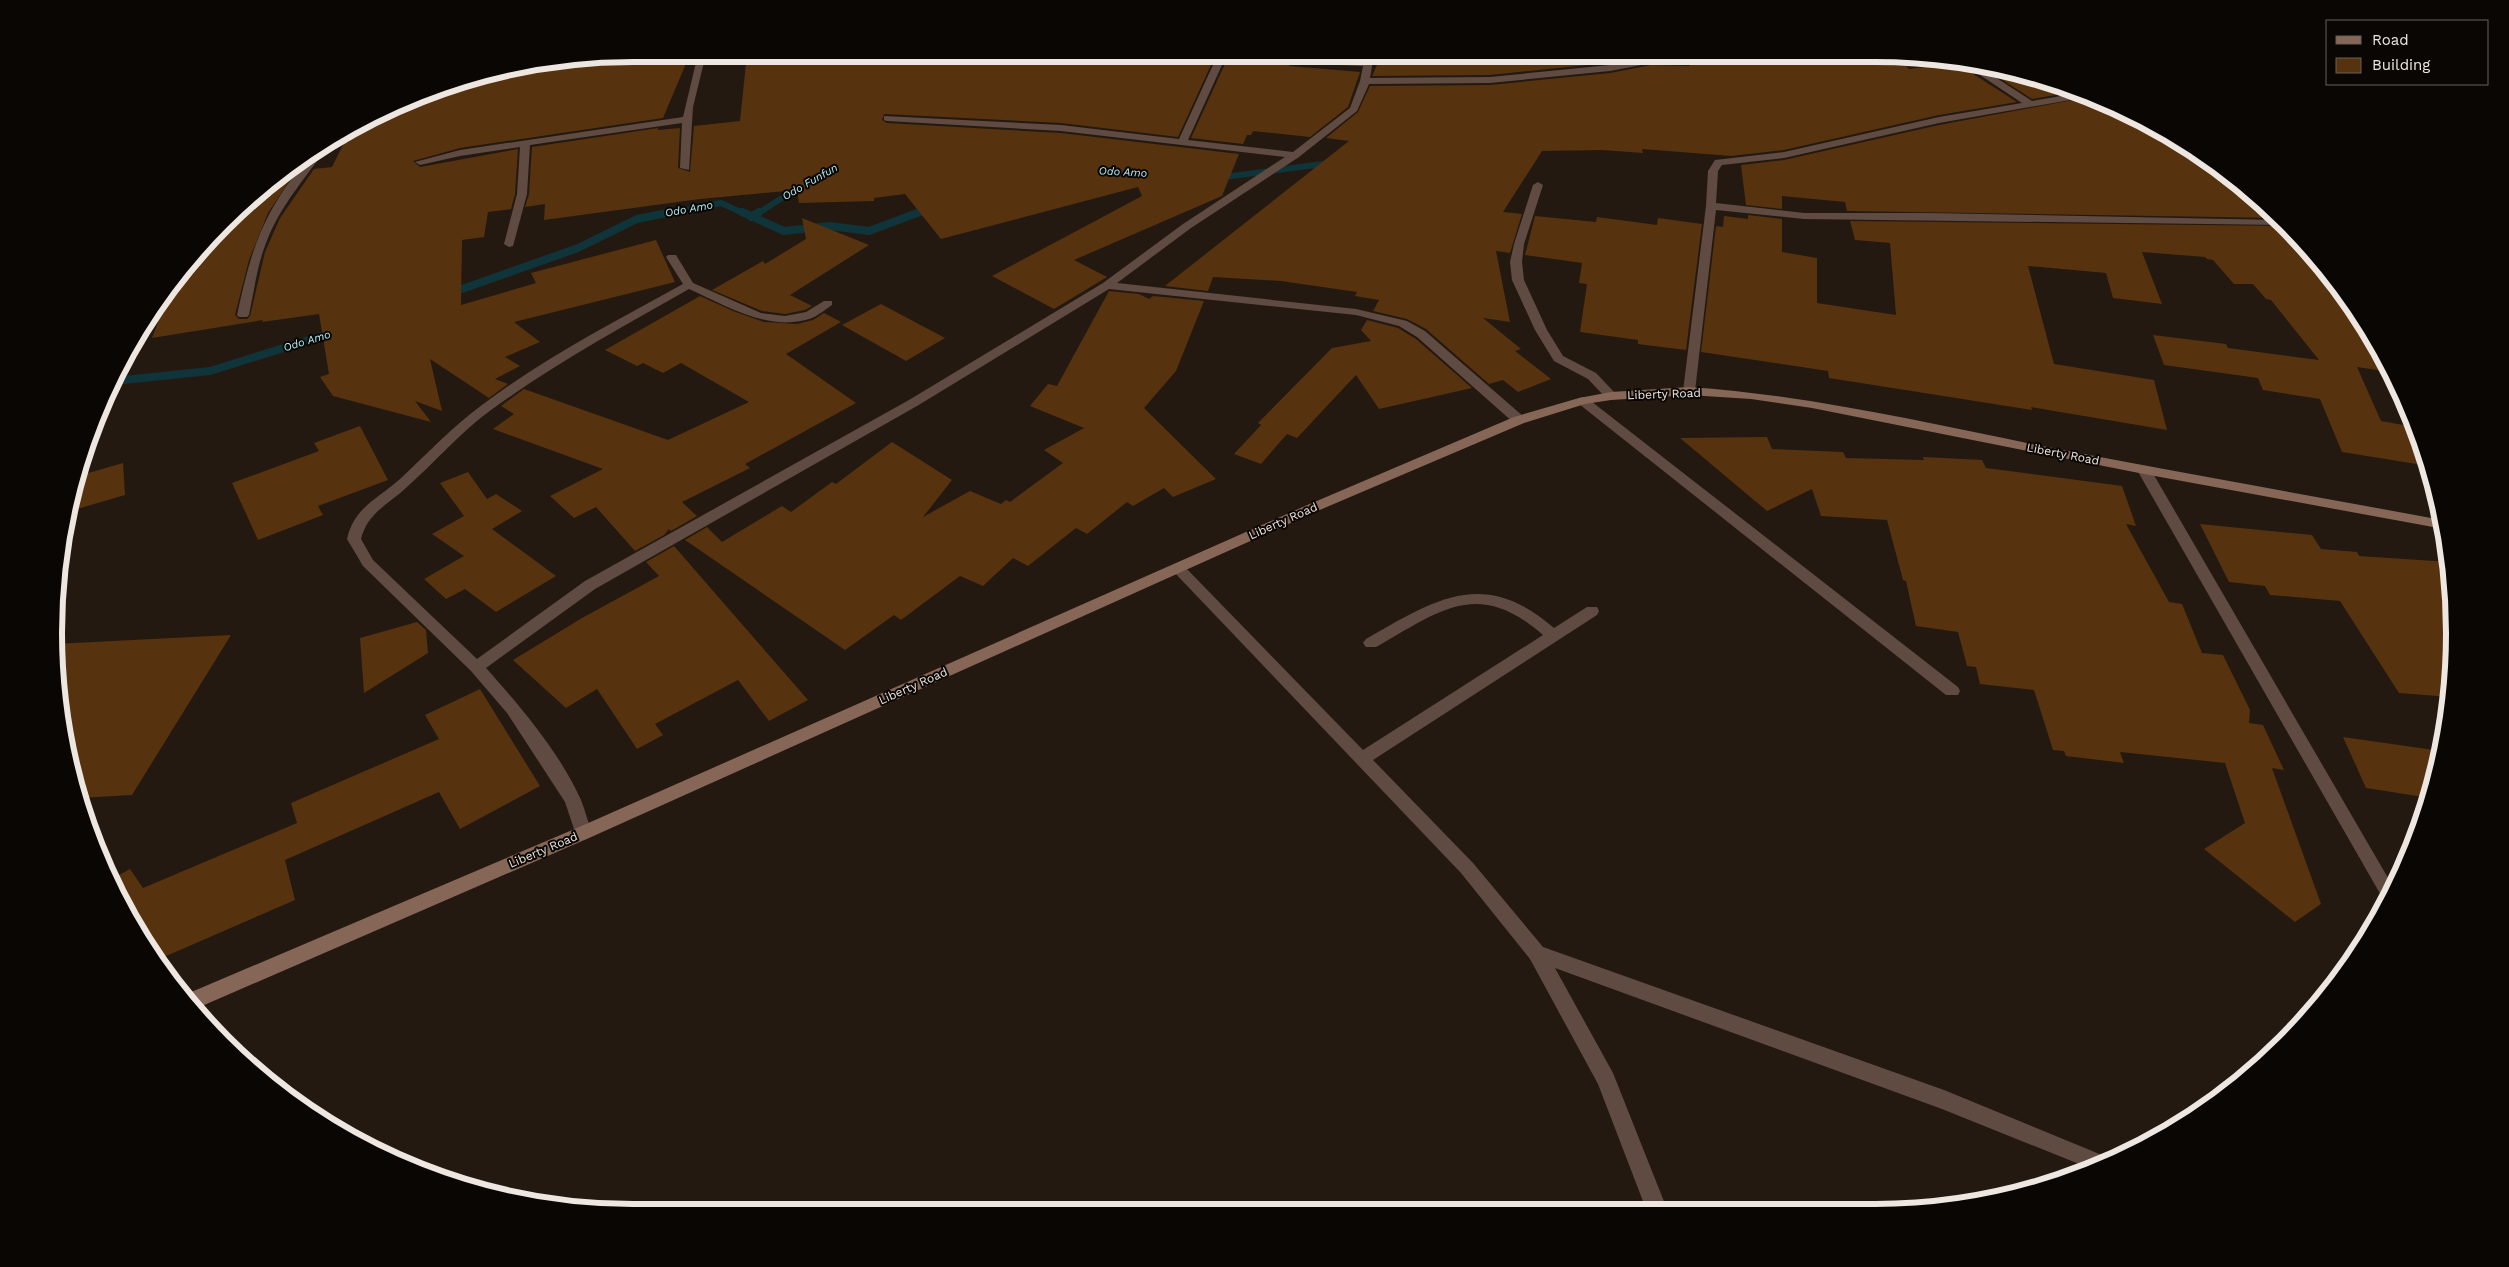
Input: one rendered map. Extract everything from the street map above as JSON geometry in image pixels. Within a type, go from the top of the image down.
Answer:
[{"type":"street","points":[[685,168],[688,108],[700,62]]},
{"type":"street","points":[[1183,140],[1219,62]]},
{"type":"street","points":[[476,667],[590,585],[913,403],[1107,285],[1187,226],[1295,154],[1354,109],[1365,82],[1368,62]]},
{"type":"street","points":[[1365,82],[1490,80],[1610,68],[1641,62]]},
{"type":"street","points":[[1982,72],[2030,104]]},
{"type":"street","points":[[1689,391],[1711,206],[1713,171],[1720,162],[1784,155],[1939,120],[2070,97]]},
{"type":"street","points":[[887,118],[1017,124],[1183,140],[1295,154]]},
{"type":"street","points":[[420,162],[460,153],[687,120]]},
{"type":"street","points":[[509,244],[522,194],[525,145]]},
{"type":"street","points":[[243,315],[256,255],[264,233],[309,164]]},
{"type":"street","points":[[1538,185],[1519,244],[1516,262],[1518,280],[1558,358],[1592,376],[1611,396]]},
{"type":"street","points":[[1711,206],[1795,215],[1844,217],[1929,216],[2272,223]]},
{"type":"street","points":[[672,257],[681,275],[689,285],[759,316],[784,319],[809,315],[828,303]]},
{"type":"street","points":[[583,833],[573,801],[513,710],[476,667],[368,563],[354,539],[357,525],[372,507],[405,482],[485,408],[574,349],[689,285]]},
{"type":"street","points":[[1107,285],[1347,311],[1403,323],[1422,334],[1519,420]]},
{"type":"street","name":"Liberty Road","points":[[196,1000],[583,833],[1310,509],[1519,420],[1583,401],[1611,396],[1689,391],[1751,395],[1812,404],[2144,470],[2436,525]]},
{"type":"street","points":[[1583,401],[1952,691]]},
{"type":"street","points":[[2144,470],[2386,890]]},
{"type":"street","points":[[1178,568],[1467,868],[1537,952],[1606,1080],[1654,1204]]},
{"type":"street","points":[[1371,643],[1438,606],[1467,598],[1489,599],[1513,605],[1554,636]]},
{"type":"street","points":[[1363,758],[1592,611]]},
{"type":"street","points":[[1537,952],[1944,1100],[2095,1161]]},
{"type":"building","points":[[687,62],[663,118],[460,148],[413,161],[420,167],[518,149],[515,194],[511,209],[488,212],[484,237],[462,240],[461,305],[536,283],[531,273],[656,240],[675,282],[514,322],[540,342],[505,357],[520,366],[495,379],[508,384],[489,398],[430,359],[442,411],[415,401],[431,422],[333,396],[320,377],[329,374],[319,314],[262,322],[263,320],[152,338],[162,312],[204,257],[257,204],[294,175],[268,213],[249,260],[235,315],[239,319],[247,319],[250,316],[265,252],[280,218],[314,169],[332,167],[344,143],[349,142],[352,137],[381,121],[415,106],[450,93],[522,73],[596,64]]},
{"type":"building","points":[[746,62],[1212,62],[1178,137],[1061,123],[884,114],[882,120],[887,123],[1061,133],[1239,154],[1222,196],[1074,260],[1107,277],[1054,309],[992,276],[1142,196],[1138,187],[941,239],[905,194],[874,198],[874,201],[799,203],[797,190],[700,199],[544,220],[545,204],[525,207],[529,194],[532,147],[658,128],[658,130],[680,128],[678,168],[690,172],[694,126],[740,121]]},
{"type":"building","points":[[1226,62],[1276,62],[1290,64],[1289,66],[1360,72],[1348,107],[1310,137],[1253,131],[1251,135],[1247,135],[1243,144],[1191,138]]},
{"type":"building","points":[[1378,62],[1607,63],[1490,75],[1372,76]]},
{"type":"building","points":[[1876,62],[1904,64],[1909,69],[1935,66],[1950,67],[1966,70],[2017,102],[1939,115],[1784,150],[1731,156],[1642,149],[1643,153],[1602,150],[1542,151],[1503,212],[1522,214],[1510,253],[1496,251],[1510,322],[1483,318],[1521,349],[1515,351],[1551,379],[1518,392],[1503,380],[1489,384],[1426,329],[1407,319],[1373,311],[1379,300],[1355,296],[1357,292],[1281,281],[1213,277],[1208,291],[1165,286],[1349,141],[1326,138],[1358,112],[1370,86],[1490,85],[1610,73],[1651,65],[1690,66],[1688,63]]},
{"type":"building","points":[[1998,77],[2023,82],[2062,94],[2032,99]]},
{"type":"building","points":[[2076,99],[2128,121],[2161,139],[2223,180],[2266,218],[1847,211],[1845,202],[1782,196],[1782,209],[1746,205],[1741,165],[1784,160],[1939,125]]},
{"type":"building","points":[[1748,215],[1782,219],[1782,252],[1817,258],[1817,303],[1896,315],[1890,243],[1855,240],[1850,221],[2275,226],[2305,257],[2329,286],[2370,348],[2382,371],[2357,367],[2381,421],[2407,426],[2420,465],[2342,452],[2320,399],[2263,390],[2258,378],[2164,365],[2153,335],[2226,344],[2228,348],[2319,360],[2271,300],[2266,299],[2253,284],[2234,284],[2213,260],[2205,257],[2142,252],[2162,304],[2113,298],[2106,273],[2028,266],[2054,364],[2154,380],[2167,430],[2031,407],[2032,410],[1829,378],[1828,371],[1701,352],[1716,226],[1723,227],[1724,216],[1748,219]]},
{"type":"building","points":[[1535,216],[1596,222],[1597,217],[1657,225],[1658,218],[1702,224],[1686,350],[1638,344],[1638,340],[1580,332],[1587,284],[1579,283],[1582,263],[1525,255]]},
{"type":"building","points":[[802,218],[869,245],[790,295],[812,306],[805,310],[785,314],[762,311],[712,290],[763,261],[765,264],[806,239]]},
{"type":"building","points":[[1109,291],[1139,294],[1149,299],[1153,296],[1204,301],[1176,371],[1144,408],[1216,479],[1173,497],[1164,488],[1133,506],[1127,502],[1087,534],[1076,528],[1028,566],[1013,558],[983,586],[960,576],[901,620],[894,615],[845,650],[685,540],[707,527],[722,542],[782,506],[791,512],[832,482],[836,484],[892,442],[952,480],[923,517],[970,491],[1001,504],[1006,500],[1010,502],[1063,463],[1044,450],[1084,428],[1030,406],[1048,384],[1057,386]]},
{"type":"building","points":[[700,296],[764,322],[797,324],[813,320],[824,313],[841,322],[786,354],[856,403],[745,464],[750,468],[682,502],[697,516],[671,531],[669,529],[664,535],[635,551],[596,507],[574,518],[550,496],[603,469],[493,429],[514,414],[501,406],[524,389],[668,440],[749,402],[681,363],[663,373],[643,363],[637,366],[605,350]]},
{"type":"building","points":[[881,304],[945,338],[906,361],[842,325]]},
{"type":"building","points":[[1367,320],[1398,328],[1416,339],[1472,388],[1379,409],[1356,375],[1297,438],[1287,434],[1261,464],[1234,454],[1261,425],[1258,423],[1332,348],[1371,341],[1361,330]]},
{"type":"building","points":[[360,426],[388,480],[318,506],[323,515],[258,540],[232,483],[319,451],[314,443]]},
{"type":"building","points":[[1767,437],[1772,449],[1843,452],[1846,458],[1924,460],[1923,457],[1982,460],[1986,468],[2122,486],[2136,526],[2126,524],[2169,602],[2182,604],[2202,653],[2223,655],[2250,710],[2249,723],[2263,725],[2284,770],[2272,768],[2321,904],[2295,922],[2204,849],[2245,823],[2225,763],[2120,752],[2124,763],[2066,756],[2064,751],[2053,750],[2034,690],[1980,684],[1976,667],[1967,666],[1958,632],[1916,626],[1906,581],[1903,580],[1887,520],[1821,516],[1812,489],[1767,511],[1680,438]]},
{"type":"building","points":[[123,463],[125,495],[76,509],[86,474]]},
{"type":"building","points":[[468,472],[487,499],[496,494],[522,511],[492,529],[556,576],[496,612],[465,589],[446,599],[424,579],[464,556],[432,534],[464,516],[440,483]]},
{"type":"building","points":[[2200,524],[2312,535],[2321,549],[2357,552],[2359,556],[2442,561],[2446,634],[2443,696],[2399,693],[2340,601],[2270,595],[2265,586],[2229,582]]},
{"type":"building","points":[[674,546],[808,700],[769,721],[738,680],[655,724],[663,735],[637,749],[597,689],[566,708],[513,660],[582,618],[659,576],[646,562]]},
{"type":"building","points":[[417,622],[426,630],[428,653],[364,693],[360,638]]},
{"type":"building","points":[[231,635],[132,795],[87,798],[73,745],[67,708],[63,644]]},
{"type":"building","points":[[480,689],[540,786],[460,829],[439,792],[285,860],[295,900],[163,957],[139,919],[117,876],[130,869],[143,888],[297,823],[291,803],[439,739],[425,715]]},
{"type":"building","points":[[2343,737],[2435,750],[2422,797],[2366,788]]},
{"type":"waterway","name":"Odo Amo","points":[[1217,178],[1331,163]]},
{"type":"waterway","name":"Odo Funfun","points":[[757,214],[804,184]]},
{"type":"waterway","name":"Odo Amo","points":[[666,214],[721,203],[745,214]]},
{"type":"waterway","name":"Odo Amo","points":[[917,214],[932,208]]},
{"type":"waterway","name":"Odo Amo","points":[[448,294],[578,248],[637,219],[672,212]]},
{"type":"waterway","name":"Odo Amo","points":[[742,212],[752,216]]},
{"type":"waterway","name":"Odo Amo","points":[[752,216],[759,212]]},
{"type":"waterway","name":"Odo Amo","points":[[752,216],[784,231],[830,226],[869,231],[920,212]]},
{"type":"waterway","name":"Odo Amo","points":[[121,380],[210,371],[335,332]]}]
